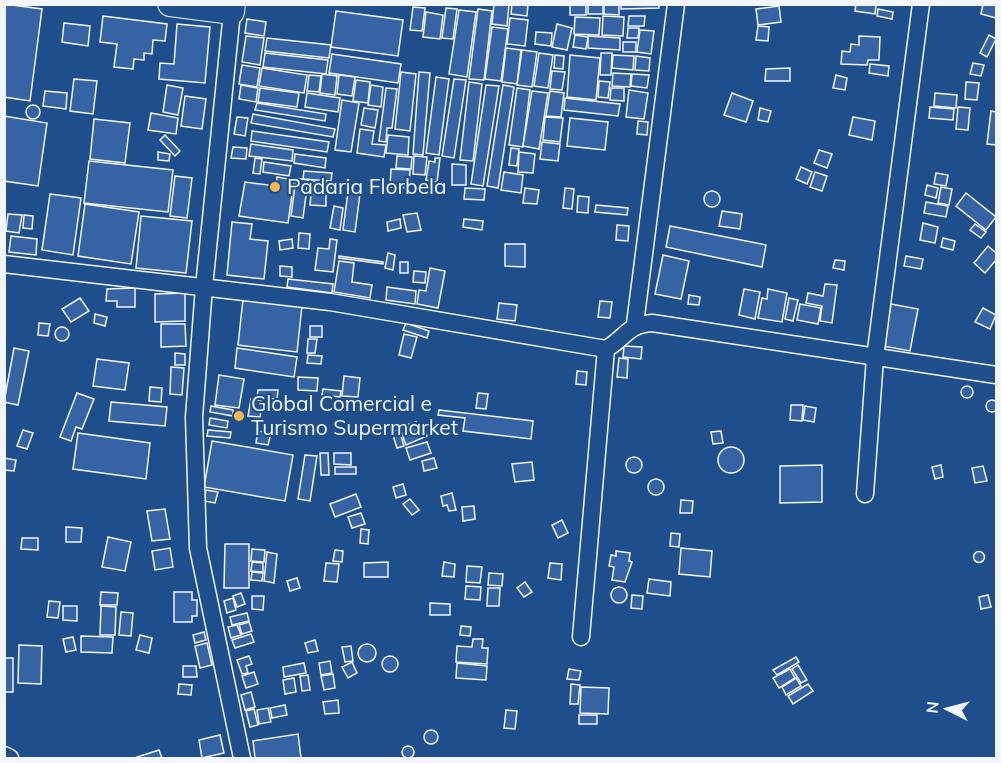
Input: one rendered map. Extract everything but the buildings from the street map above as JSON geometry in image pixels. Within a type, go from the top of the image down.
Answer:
[{"type":"main road","points":[[170,4],[232,8]]},
{"type":"street","points":[[4,264],[204,287],[438,318],[606,349],[616,344],[635,324],[676,4]]},
{"type":"street","points":[[866,494],[875,358],[921,4]]},
{"type":"street","points":[[232,8],[204,287],[194,417],[198,548],[242,759]]},
{"type":"street","points":[[635,324],[652,322],[996,375]]},
{"type":"street","points":[[581,637],[606,349]]},
{"type":"street","points":[[4,755],[10,759]]},
{"type":"place","name":"Padaria Florbela","points":[[275,187]]},
{"type":"place","name":"Global Comercial e Turismo Supermarket","points":[[239,416]]}]
